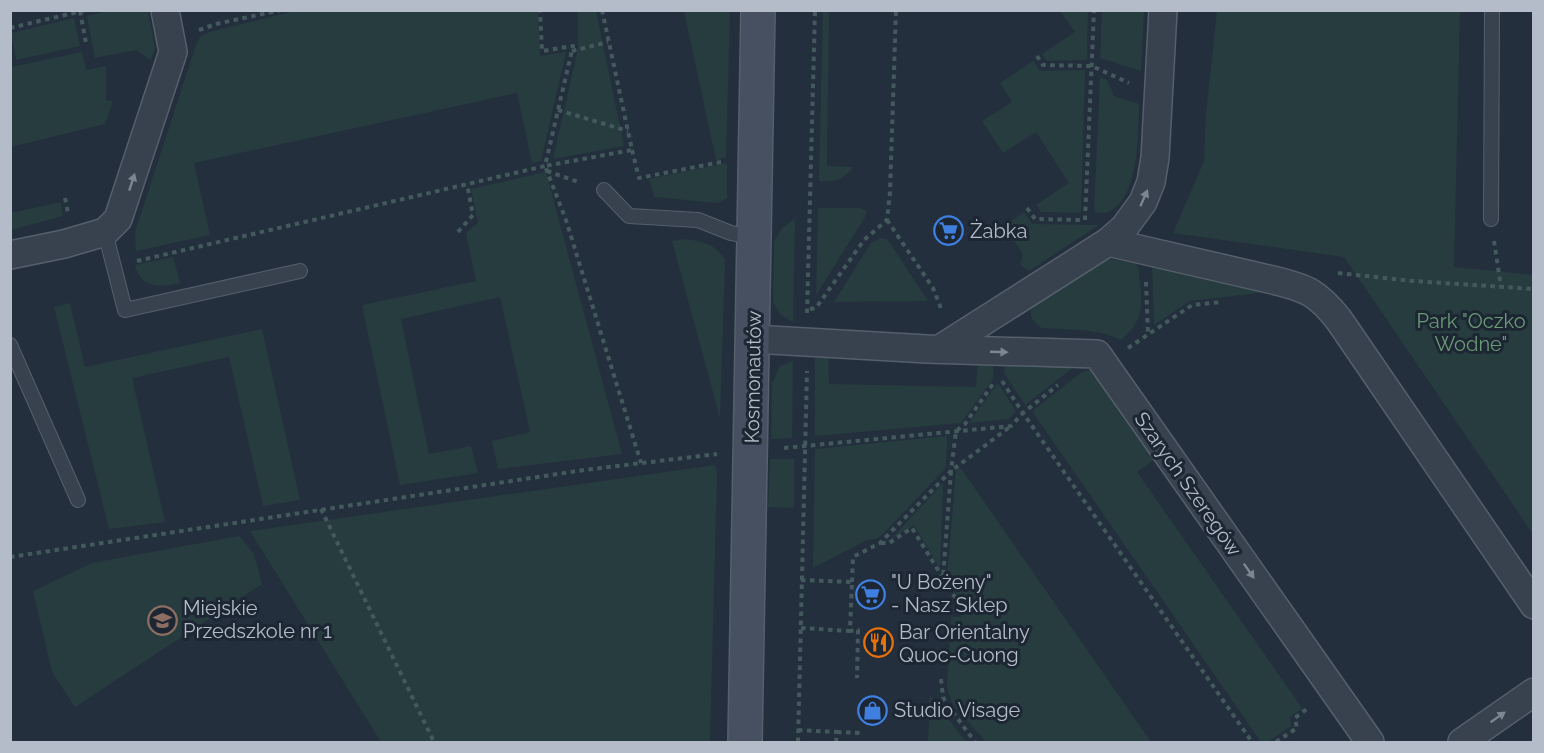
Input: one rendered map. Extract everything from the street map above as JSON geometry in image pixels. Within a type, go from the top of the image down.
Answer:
[{"type":"street","points":[[10,255],[64,244],[105,232],[118,219],[173,52],[165,10]]},
{"type":"street","name":"Kosmonautów","points":[[745,742],[752,452],[758,10]]},
{"type":"street","points":[[940,349],[1116,235],[1143,202],[1151,182],[1155,158],[1163,10]]},
{"type":"street","points":[[1116,235],[1293,285],[1319,297],[1339,320],[1533,605]]},
{"type":"street","name":"Szarych Szeregów","points":[[753,339],[940,349],[1096,354],[1370,742]]},
{"type":"street","points":[[1462,742],[1533,692]]},
{"type":"lane","points":[[1491,219],[1492,10]]},
{"type":"lane","points":[[603,190],[629,216],[698,220],[731,233],[755,238]]},
{"type":"lane","points":[[105,232],[125,310],[300,271]]},
{"type":"lane","points":[[10,345],[78,500]]},
{"type":"path","points":[[10,28],[86,10]]},
{"type":"path","points":[[189,33],[216,24],[281,10]]},
{"type":"path","points":[[540,10],[542,51],[573,46],[545,166],[566,220],[641,463]]},
{"type":"path","points":[[602,10],[639,178],[733,160]]},
{"type":"path","points":[[798,742],[815,10]]},
{"type":"path","points":[[896,10],[887,220],[937,297],[943,323],[940,349]]},
{"type":"path","points":[[1085,220],[1094,10]]},
{"type":"path","points":[[80,11],[86,43]]},
{"type":"path","points":[[572,51],[608,42]]},
{"type":"path","points":[[1037,56],[1043,65],[1092,66],[1130,83]]},
{"type":"path","points":[[558,110],[629,132]]},
{"type":"path","points":[[134,261],[545,166],[632,150]]},
{"type":"path","points":[[547,171],[603,190]]},
{"type":"path","points":[[458,232],[473,214],[467,184]]},
{"type":"path","points":[[1027,208],[1035,219],[1085,220],[1116,235]]},
{"type":"path","points":[[1491,219],[1501,287]]},
{"type":"path","points":[[808,309],[816,308],[864,240],[887,220]]},
{"type":"path","points":[[1124,351],[1192,305],[1224,302]]},
{"type":"path","points":[[943,578],[956,431],[999,376]]},
{"type":"path","points":[[850,631],[853,557],[880,543],[951,471],[1011,426],[1023,413],[1252,742]]},
{"type":"path","points":[[10,557],[641,463],[1011,426]]},
{"type":"path","points":[[321,510],[434,742]]},
{"type":"path","points":[[880,543],[889,543],[912,528],[958,602],[957,610],[944,609]]},
{"type":"path","points":[[801,580],[852,582]]},
{"type":"path","points":[[801,628],[858,630],[857,678]]},
{"type":"path","points":[[941,679],[946,703],[975,742]]},
{"type":"path","points":[[1276,742],[1297,728],[1295,718],[1334,691]]},
{"type":"path","points":[[798,730],[861,733],[861,731]]},
{"type":"path","points":[[836,742],[837,732]]},
{"type":"green space","points":[[114,10],[148,11],[155,47],[151,60],[136,50],[95,58],[87,16]]},
{"type":"green space","points":[[295,11],[538,11],[540,56],[566,52],[541,161],[532,163],[517,93],[194,163],[210,235],[136,251],[135,232],[200,37],[209,32]]},
{"type":"green space","points":[[578,11],[596,11],[624,146],[553,159],[578,49]]},
{"type":"green space","points":[[684,11],[730,11],[726,158],[716,160]]},
{"type":"green space","points":[[823,11],[829,11],[827,166],[853,167],[842,177],[819,181]]},
{"type":"green space","points":[[1060,11],[1088,11],[1087,60],[1047,61],[1042,54],[1075,32]]},
{"type":"green space","points":[[1102,11],[1144,11],[1141,71],[1100,58]]},
{"type":"green space","name":"Park \"Oczko Wodne\"","points":[[1217,11],[1460,11],[1454,267],[1533,275],[1533,534],[1344,257],[1173,233],[1204,161],[1206,114]]},
{"type":"green space","points":[[74,18],[80,46],[16,60],[11,33]]},
{"type":"green space","points":[[82,52],[86,70],[106,66],[106,101],[113,101],[105,124],[11,147],[11,67]]},
{"type":"green space","points":[[1033,61],[1040,71],[1085,70],[1081,213],[1041,212],[1036,205],[1069,183],[1036,132],[1003,153],[982,121],[1012,102],[1000,83]]},
{"type":"green space","points":[[1100,78],[1107,80],[1114,96],[1139,104],[1137,147],[1132,179],[1118,205],[1105,213],[1094,212]]},
{"type":"green space","points":[[727,163],[727,198],[718,203],[654,197],[649,179]]},
{"type":"green space","points":[[546,172],[622,454],[498,469],[492,441],[530,432],[500,297],[401,319],[429,454],[471,446],[478,473],[400,485],[362,305],[476,281],[466,233],[478,223],[471,189]]},
{"type":"green space","points":[[61,202],[63,216],[11,230],[11,213]]},
{"type":"green space","points":[[818,208],[860,208],[866,211],[865,217],[816,295]]},
{"type":"green space","points":[[1024,212],[1032,224],[1099,225],[1029,271],[1020,265],[1023,254],[1004,226]]},
{"type":"green space","points":[[795,219],[793,322],[780,314],[773,302],[774,242],[782,228]]},
{"type":"green space","points":[[881,238],[890,243],[928,301],[834,302],[871,243]]},
{"type":"green space","points":[[685,239],[708,244],[725,260],[720,418],[672,241]]},
{"type":"green space","points":[[173,257],[180,283],[158,285],[146,282],[138,273],[135,265]]},
{"type":"green space","points":[[1105,258],[1134,263],[1139,268],[1141,307],[1139,315],[1136,323],[1121,340],[1092,331],[1042,328],[1035,323],[1031,310],[1035,302]]},
{"type":"green space","points":[[1152,267],[1267,292],[1190,301],[1154,325]]},
{"type":"green space","points":[[70,303],[85,367],[262,329],[300,500],[263,506],[229,357],[132,378],[165,522],[109,529],[54,307]]},
{"type":"green space","points":[[828,357],[829,384],[976,387],[978,360],[993,366],[993,379],[961,423],[815,436],[815,358]]},
{"type":"green space","points":[[793,361],[792,438],[771,439],[772,383],[780,366]]},
{"type":"green space","points":[[1079,363],[1025,405],[1004,373],[1005,364]]},
{"type":"green space","points":[[1090,370],[1097,375],[1158,457],[1137,472],[1302,708],[1290,717],[1291,726],[1268,742],[1261,742],[1032,411],[1082,372]]},
{"type":"green space","points":[[998,383],[1016,411],[1009,419],[969,423]]},
{"type":"green space","points":[[947,436],[946,466],[884,533],[878,538],[867,540],[813,568],[815,449]]},
{"type":"green space","points":[[770,459],[794,459],[794,508],[768,507]]},
{"type":"green space","points":[[715,465],[717,473],[710,742],[381,742],[250,531]]},
{"type":"green space","points":[[960,467],[1151,742],[986,742],[953,705],[947,688],[951,617],[961,617],[961,602],[947,578],[956,470]]},
{"type":"green space","points":[[943,483],[940,568],[914,525],[892,538]]},
{"type":"green space","points":[[239,536],[254,554],[262,584],[75,707],[52,672],[33,591],[92,563]]},
{"type":"green space","points":[[930,695],[966,742],[928,742]]},
{"type":"place","name":"Żabka","points":[[949,231]]},
{"type":"place","name":"\"U Bożeny\" - Nasz Sklep","points":[[870,594]]},
{"type":"place","name":"Miejskie Przedszkole nr 1","points":[[162,620]]},
{"type":"place","name":"Bar Orientalny Quoc-Cuong","points":[[878,643]]},
{"type":"place","name":"Studio Visage","points":[[873,710]]}]
